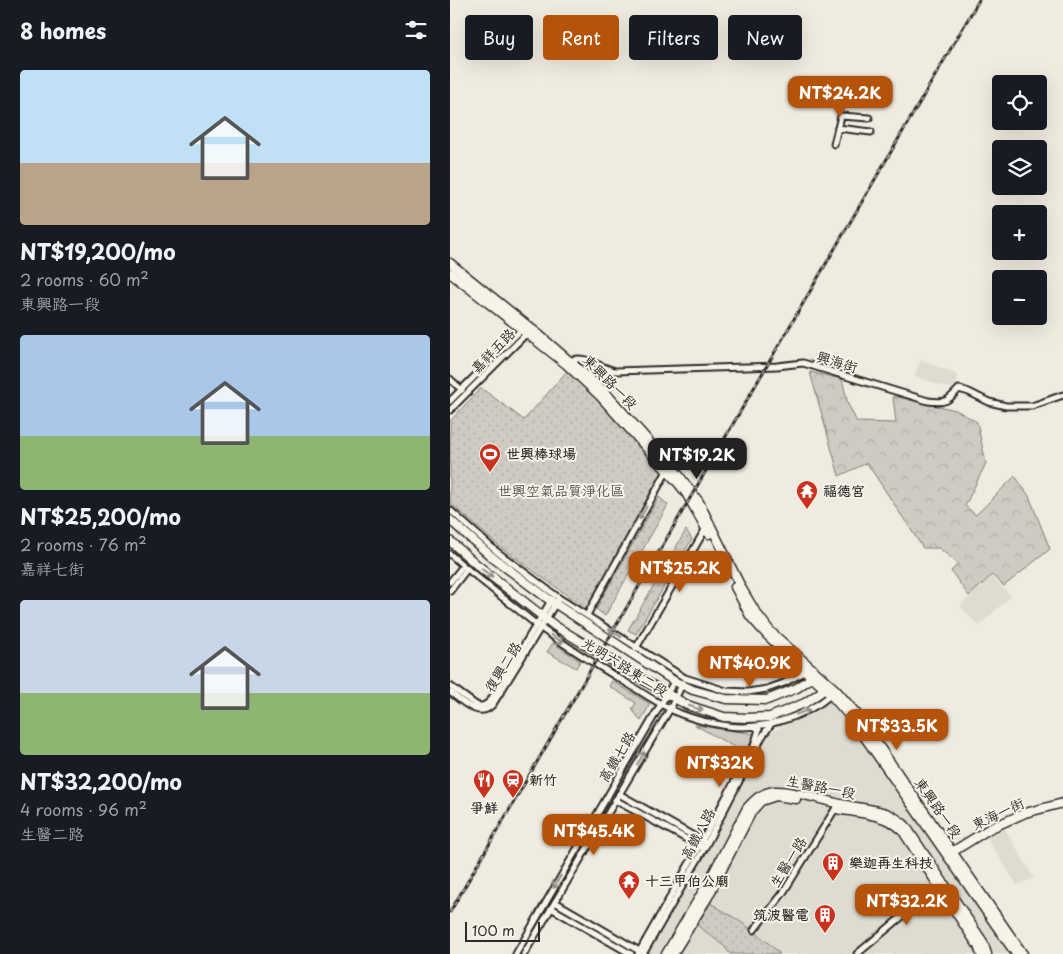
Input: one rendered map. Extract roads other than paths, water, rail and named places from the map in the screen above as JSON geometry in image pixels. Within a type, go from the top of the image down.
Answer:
[{"type":"street","points":[[834,144],[841,116],[869,118]]},
{"type":"street","points":[[838,128],[871,132]]},
{"type":"street","name":"東興路一段","points":[[450,263],[526,329]]},
{"type":"street","name":"東興路一段","points":[[450,272],[603,390],[684,482],[699,502],[755,612],[811,673]]},
{"type":"street","name":"嘉祥五路","points":[[450,401],[526,329]]},
{"type":"street","name":"嘉祥五路","points":[[450,410],[526,329]]},
{"type":"street","name":"興海街","points":[[568,362],[581,358],[615,371],[777,366],[802,363],[920,398],[941,402],[948,400],[958,389],[969,392],[988,402],[1006,406],[1032,406],[1063,395]]},
{"type":"street","name":"東興路一段","points":[[568,362],[686,493],[706,528],[750,616],[767,635],[831,690],[1024,954]]},
{"type":"street","points":[[450,378],[466,394]]},
{"type":"street","points":[[587,615],[667,471]]},
{"type":"street","name":"光明六路東二段","points":[[450,510],[555,600],[587,615],[676,678]]},
{"type":"street","name":"光明六路東二段","points":[[450,520],[492,557],[555,600],[684,682],[693,690],[726,699],[767,700],[797,688],[811,673]]},
{"type":"street","points":[[636,648],[706,528]]},
{"type":"street","name":"光明六路東二段","points":[[450,541],[544,618],[687,705],[724,717],[770,716],[805,703],[831,690]]},
{"type":"street","name":"光明六路東二段","points":[[450,554],[539,626],[604,670],[683,715],[721,726],[754,727],[771,724],[809,710],[819,704],[831,690]]},
{"type":"street","points":[[450,582],[465,568]]},
{"type":"street","points":[[450,591],[465,568]]},
{"type":"street","name":"復興二路","points":[[450,686],[476,705],[486,705],[555,600]]},
{"type":"street","name":"復興二路","points":[[450,692],[470,707],[481,711],[488,709],[493,704],[539,626]]},
{"type":"street","name":"高鐵七路","points":[[516,954],[676,678]]},
{"type":"street","name":"高鐵七路","points":[[524,954],[670,709],[684,682]]},
{"type":"street","name":"高鐵八路","points":[[641,953],[771,724]]},
{"type":"street","name":"高鐵八路","points":[[703,845],[754,746],[759,729],[754,727]]},
{"type":"street","name":"生醫路一段","points":[[673,954],[708,896],[747,808],[762,794],[776,791],[794,793],[837,806],[884,813],[897,818],[905,825],[981,954]]},
{"type":"street","points":[[619,794],[703,845]]},
{"type":"street","points":[[615,800],[703,845]]},
{"type":"street","name":"東海一街","points":[[950,853],[989,829],[1025,813],[1063,803]]},
{"type":"street","name":"生醫一路","points":[[754,930],[783,893],[837,806]]},
{"type":"street","name":"東興路一段","points":[[950,853],[1016,954]]},
{"type":"street","name":"生醫路一段","points":[[666,954],[723,860]]},
{"type":"street","points":[[857,954],[941,884]]},
{"type":"street","name":"生醫路一段","points":[[941,884],[984,942],[987,954]]},
{"type":"street","points":[[555,902],[641,953]]},
{"type":"street","points":[[551,908],[632,954]]},
{"type":"railway","points":[[450,912],[979,0]]},
{"type":"place","name":"世興棒球場","points":[[490,473]]},
{"type":"place","name":"福德宮","points":[[807,510]]},
{"type":"place","name":"爭鮮","points":[[484,799]]},
{"type":"place","name":"新竹","points":[[513,799]]},
{"type":"place","name":"樂迦再生科技","points":[[833,882]]},
{"type":"place","name":"十三甲伯公廟","points":[[629,900]]},
{"type":"place","name":"筑波醫電","points":[[825,934]]},
{"type":"park label","name":"世興空氣品質淨化區","points":[[561,491]]}]
